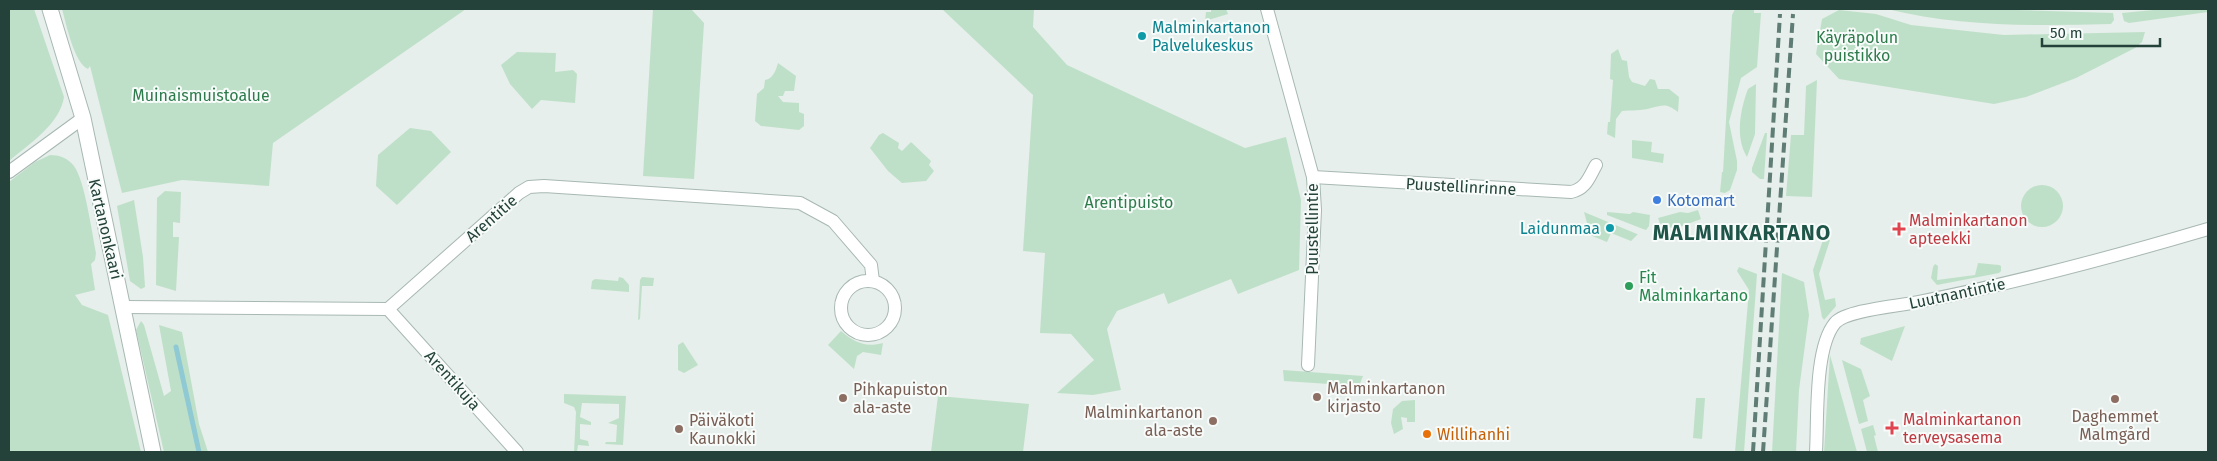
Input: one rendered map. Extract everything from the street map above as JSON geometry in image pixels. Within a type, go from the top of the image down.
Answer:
[{"type":"street","name":"Kartanonkaari","points":[[50,9],[83,118],[97,194],[124,307],[153,452]]},
{"type":"street","name":"Puustellintie","points":[[1267,9],[1313,177],[1315,210],[1308,365]]},
{"type":"street","points":[[9,172],[83,118]]},
{"type":"street","name":"Puustellinrinne","points":[[1313,177],[1571,192],[1579,190],[1585,185],[1596,166]]},
{"type":"street","name":"Arentitie","points":[[388,309],[519,193],[529,187],[544,186],[800,203],[833,221],[870,265],[873,281]]},
{"type":"street","name":"Luutnantintie","points":[[1816,452],[1821,365],[1825,343],[1829,331],[1837,321],[1848,314],[1923,301],[2024,278],[2208,229]]},
{"type":"street","points":[[863,281],[873,281],[883,285],[890,291],[896,308],[894,318],[886,329],[878,334],[864,335],[855,332],[844,321],[841,305],[850,287],[863,281]]},
{"type":"street","points":[[124,307],[388,309]]},
{"type":"street","name":"Arentikuja","points":[[388,309],[518,452]]},
{"type":"green space","points":[[9,9],[34,9],[64,97],[57,116],[50,125],[9,161]]},
{"type":"green space","name":"Muinaismuistoalue","points":[[62,9],[466,9],[273,143],[269,186],[182,180],[122,193],[90,66],[88,69],[83,65],[75,51]]},
{"type":"green space","points":[[653,9],[691,9],[704,23],[694,179],[643,176]]},
{"type":"green space","name":"Arentipuisto","points":[[942,9],[1034,9],[1033,27],[1067,65],[1245,148],[1286,137],[1301,200],[1299,270],[1238,294],[1231,279],[1168,304],[1164,293],[1117,311],[1107,329],[1121,390],[1093,395],[1057,393],[1094,360],[1071,334],[1040,333],[1045,253],[1023,251],[1033,95]]},
{"type":"green space","points":[[1211,9],[1226,9],[1228,14],[1205,21],[1206,12],[1211,12]]},
{"type":"green space","points":[[1735,9],[1754,9],[1754,13],[1761,13],[1757,67],[1741,78],[1729,122],[1737,170],[1730,190],[1725,193],[1720,192],[1723,172],[1732,15]]},
{"type":"green space","points":[[1887,9],[1981,9],[2113,13],[2114,20],[2111,24],[1998,24],[1942,19]]},
{"type":"green space","points":[[2164,9],[2208,9],[2208,12],[2129,23],[2124,21],[2122,13]]},
{"type":"green space","name":"Käyräpolun puistikko","points":[[1839,10],[1876,14],[1911,25],[2004,35],[2145,32],[2142,42],[2135,48],[2076,78],[2026,97],[1994,104],[1839,79],[1816,54],[1822,19]]},
{"type":"green space","points":[[1618,49],[1622,60],[1627,61],[1629,77],[1632,82],[1645,86],[1650,79],[1655,80],[1658,89],[1669,89],[1679,97],[1678,112],[1665,105],[1644,110],[1622,111],[1616,119],[1615,138],[1607,134],[1608,122],[1610,122],[1613,80],[1610,79],[1611,54]]},
{"type":"green space","points":[[517,52],[556,53],[555,72],[573,70],[577,74],[575,103],[541,100],[532,109],[510,84],[501,65]]},
{"type":"green space","points":[[778,63],[796,76],[794,91],[785,91],[783,96],[778,96],[783,102],[799,103],[799,112],[804,114],[804,126],[799,130],[761,126],[755,121],[757,94],[764,88],[765,80],[774,74]]},
{"type":"green space","points":[[1817,80],[1812,197],[1786,196],[1791,135],[1804,135],[1806,86]]},
{"type":"green space","points":[[1756,84],[1755,134],[1747,157],[1741,141],[1741,115],[1748,89]]},
{"type":"green space","points":[[410,128],[431,131],[451,152],[397,205],[376,186],[378,155]]},
{"type":"green space","points":[[883,133],[899,143],[898,148],[902,151],[911,142],[931,161],[929,165],[934,171],[926,181],[902,183],[888,171],[870,148],[879,135]]},
{"type":"green space","points":[[1765,133],[1767,133],[1764,179],[1760,179],[1752,172],[1752,168]]},
{"type":"green space","points":[[1632,140],[1652,142],[1651,152],[1664,154],[1663,163],[1632,158]]},
{"type":"green space","points":[[50,155],[63,158],[72,163],[82,183],[96,253],[95,260],[91,264],[95,290],[75,295],[82,305],[108,315],[141,452],[9,452],[9,182],[35,162]]},
{"type":"green space","points":[[2046,185],[2054,188],[2060,194],[2063,206],[2060,218],[2054,224],[2038,227],[2030,224],[2024,218],[2021,202],[2024,194],[2030,188]]},
{"type":"green space","points":[[165,191],[181,192],[180,223],[173,222],[173,237],[179,237],[176,291],[156,285],[157,198]]},
{"type":"green space","points":[[134,200],[143,257],[145,287],[141,289],[130,281],[117,206]]},
{"type":"green space","points":[[1698,210],[1701,219],[1677,228],[1661,227],[1658,218],[1680,212],[1688,213]]},
{"type":"green space","points":[[1584,212],[1638,234],[1631,241],[1611,233],[1607,242],[1585,233],[1587,223]]},
{"type":"green space","points":[[1607,212],[1630,214],[1633,212],[1650,215],[1649,226],[1646,230],[1607,215]]},
{"type":"green space","points":[[1823,240],[1830,240],[1819,274],[1825,300],[1835,298],[1836,306],[1824,320],[1813,270]]},
{"type":"green space","points":[[1978,263],[1999,265],[2001,266],[2001,271],[1999,273],[1937,285],[1931,278],[1935,264],[1938,266],[1937,280],[1975,275]]},
{"type":"green space","points":[[1739,267],[1757,274],[1744,452],[1735,452],[1749,290],[1737,271]]},
{"type":"green space","points":[[1782,273],[1804,282],[1809,315],[1799,390],[1796,452],[1772,452]]},
{"type":"green space","points":[[619,277],[623,278],[629,285],[629,292],[591,289],[592,281],[595,279],[618,281]]},
{"type":"green space","points":[[642,277],[654,278],[653,286],[642,286],[640,319],[638,320],[640,280]]},
{"type":"green space","points":[[141,321],[144,325],[164,396],[171,391],[159,325],[182,332],[199,424],[208,452],[164,452],[136,330]]},
{"type":"green space","points":[[1905,326],[1892,361],[1860,344],[1861,338]]},
{"type":"green space","points":[[841,331],[860,343],[871,345],[883,343],[881,355],[863,352],[857,356],[854,369],[828,345]]},
{"type":"green space","points":[[683,342],[698,365],[684,373],[678,370],[678,345]]},
{"type":"green space","points":[[1830,355],[1857,452],[1824,452]]},
{"type":"green space","points":[[1842,360],[1861,369],[1870,396],[1863,400],[1868,421],[1859,424]]},
{"type":"green space","points":[[1283,370],[1363,376],[1359,386],[1284,381]]},
{"type":"green space","points":[[564,394],[626,396],[623,445],[605,444],[606,442],[616,442],[617,425],[608,423],[619,418],[619,404],[582,403],[580,417],[591,422],[591,425],[580,424],[580,439],[588,441],[589,446],[578,445],[577,452],[574,452],[576,412],[574,407],[564,403]]},
{"type":"green space","points":[[938,396],[1029,404],[1023,452],[931,452]]},
{"type":"green space","points":[[1696,398],[1705,398],[1702,439],[1693,438]]},
{"type":"green space","points":[[1415,400],[1415,422],[1407,422],[1407,418],[1401,417],[1403,429],[1394,434],[1391,423],[1393,409],[1402,401]]},
{"type":"green space","points":[[1873,425],[1878,452],[1867,452],[1861,429]]},
{"type":"waterway","points":[[176,347],[199,452]]},
{"type":"railway","points":[[1753,452],[1780,14]]},
{"type":"railway","points":[[1763,452],[1793,14]]},
{"type":"place","name":"Malminkartanon Palvelukeskus","points":[[1142,36]]},
{"type":"place","name":"Kotomart","points":[[1657,200]]},
{"type":"place","name":"Laidunmaa","points":[[1610,228]]},
{"type":"place","name":"Malminkartanon apteekki","points":[[1899,229]]},
{"type":"place","name":"Fit Malminkartano","points":[[1629,286]]},
{"type":"place","name":"Malminkartanon kirjasto","points":[[1317,397]]},
{"type":"place","name":"Pihkapuiston ala-aste","points":[[843,398]]},
{"type":"place","name":"Daghemmet Malmgård","points":[[2115,399]]},
{"type":"place","name":"Malminkartanon ala-aste","points":[[1213,421]]},
{"type":"place","name":"Malminkartanon terveysasema","points":[[1892,428]]},
{"type":"place","name":"Päiväkoti Kaunokki","points":[[679,429]]},
{"type":"place","name":"Willihanhi","points":[[1427,434]]},
{"type":"district","name":"MALMINKARTANO","points":[[1742,233]]}]
